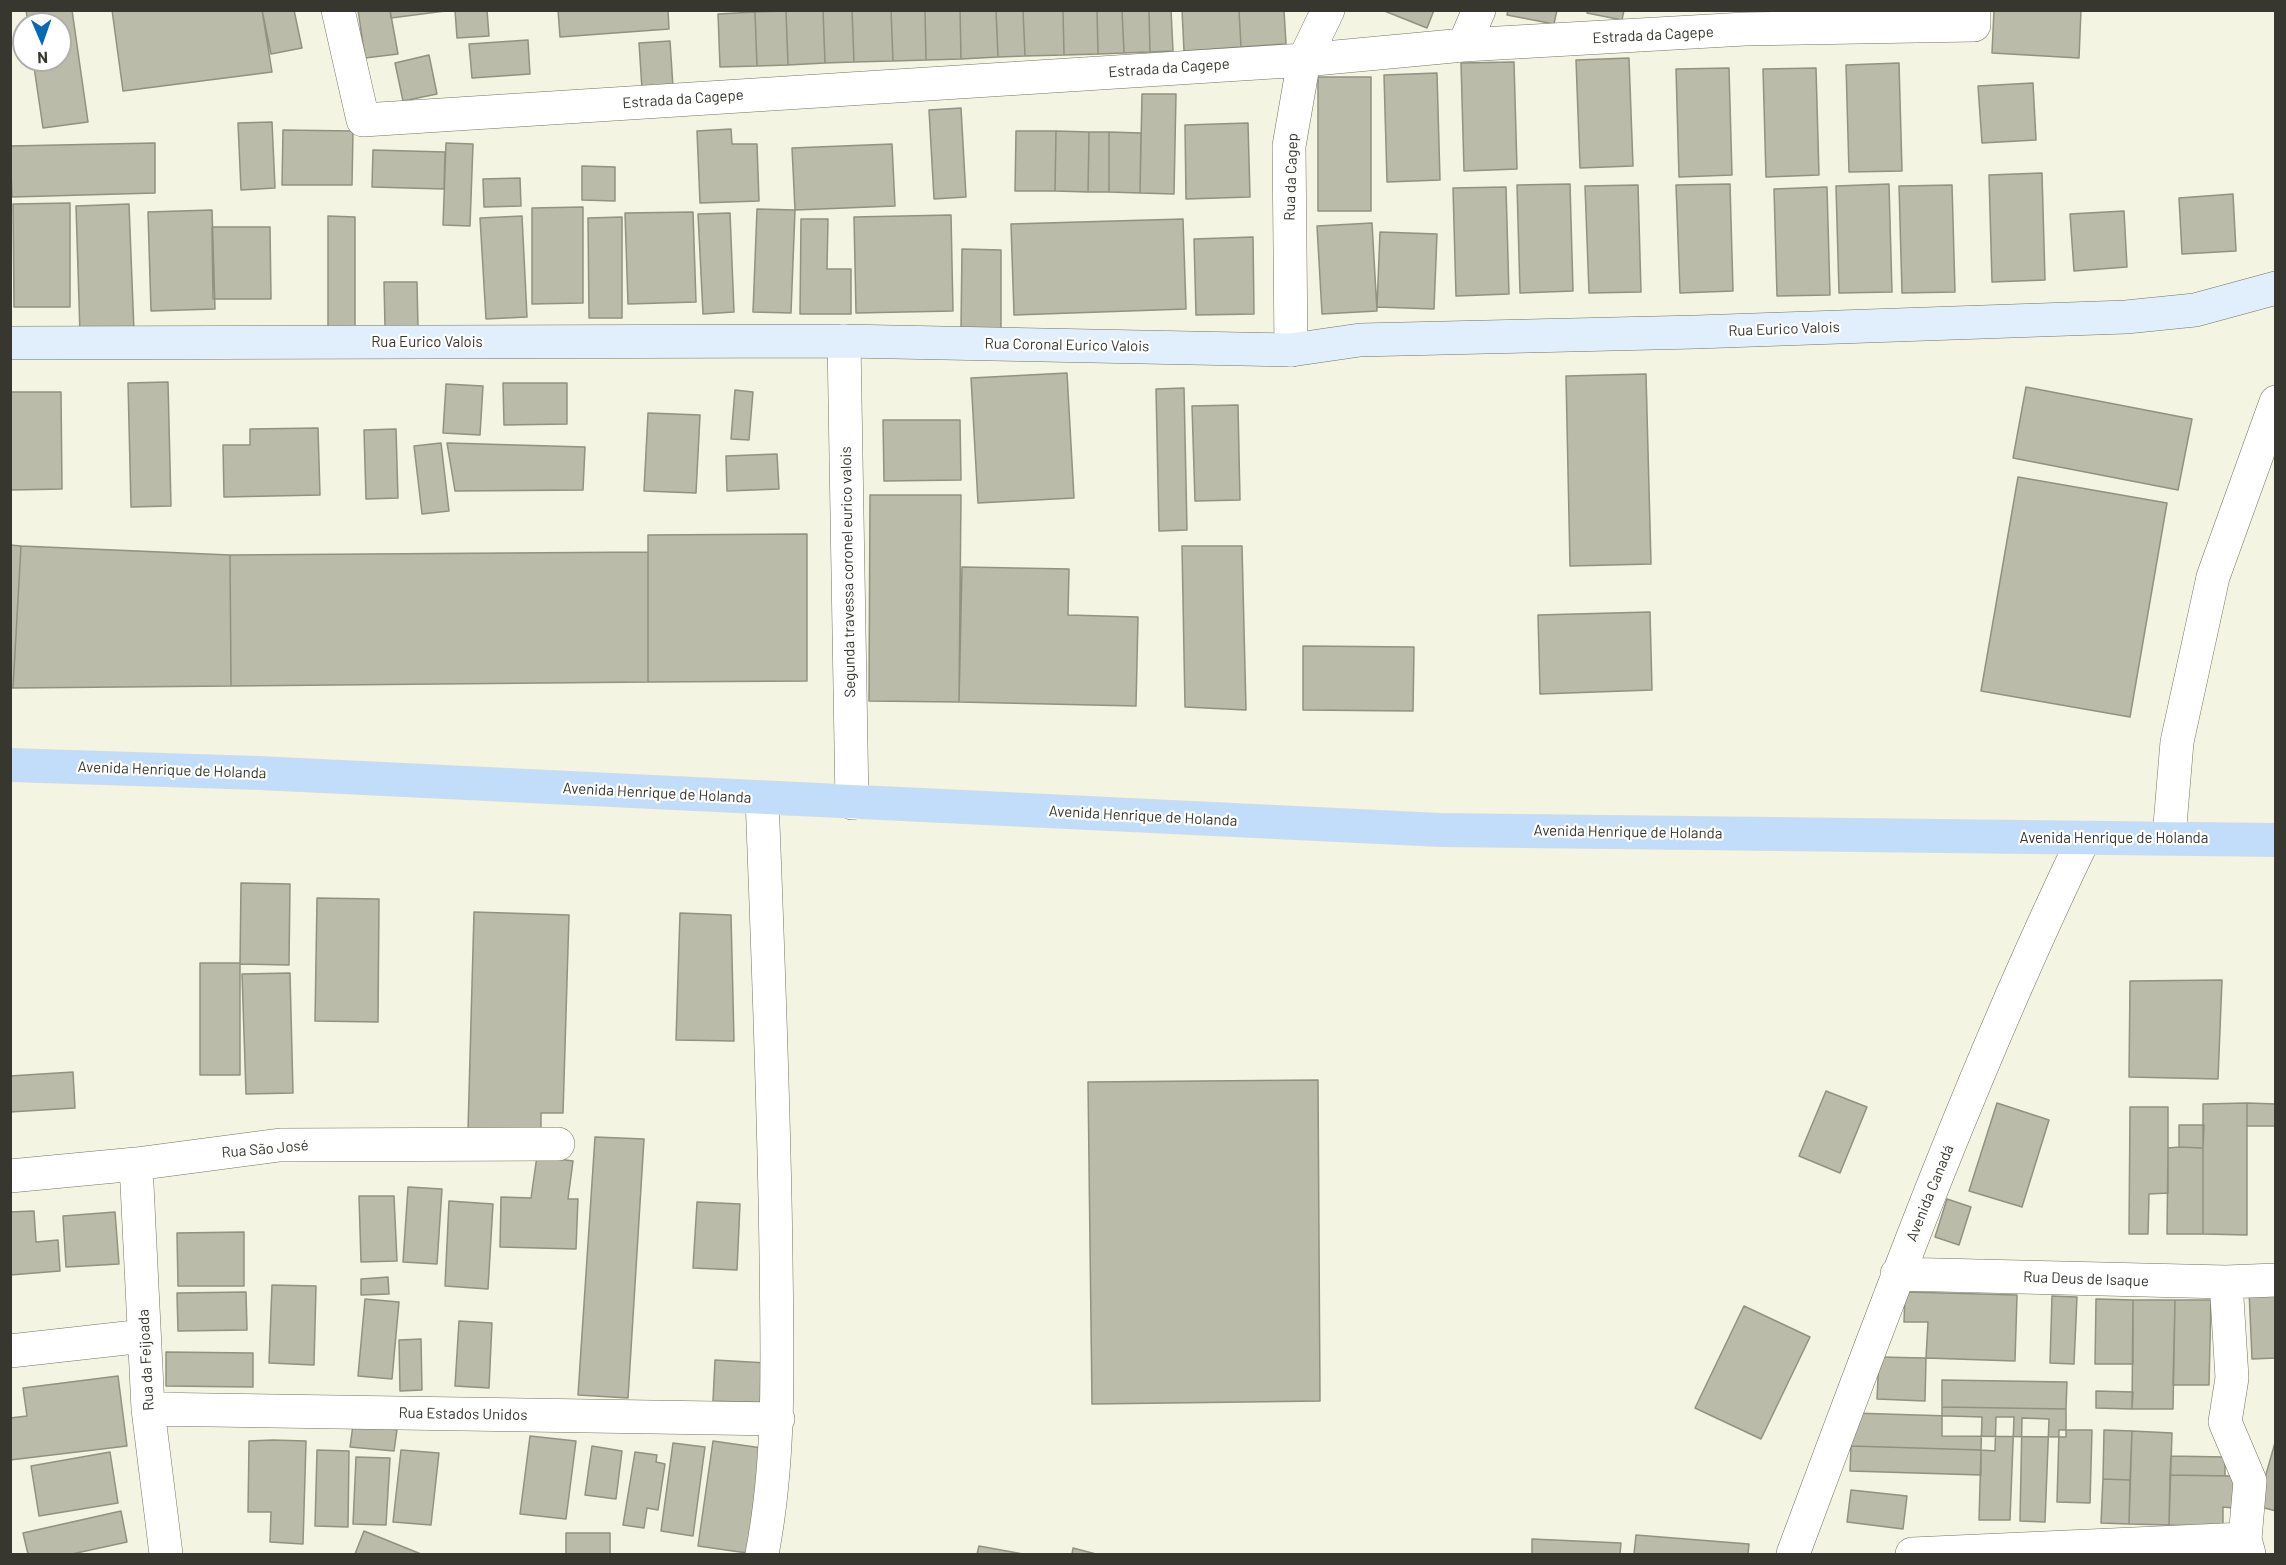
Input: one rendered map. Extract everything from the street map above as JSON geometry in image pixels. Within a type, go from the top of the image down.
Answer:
[{"type":"main road","name":"Rua Eurico Valois","points":[[1291,350],[1360,340],[1708,332],[2126,317],[2195,310],[2276,288]]},
{"type":"main road","name":"Rua Eurico Valois","points":[[10,343],[844,341]]},
{"type":"main road","name":"Rua Coronal Eurico Valois","points":[[844,341],[1291,350]]},
{"type":"main road","name":"Avenida Henrique de Holanda","points":[[10,765],[259,773],[1441,830],[2276,840]]},
{"type":"street","name":"Estrada da Cagepe","points":[[338,10],[363,120],[1304,60],[1747,20],[1974,18]]},
{"type":"street","name":"Rua da Cagep","points":[[1291,350],[1289,146],[1304,60],[1328,10]]},
{"type":"street","points":[[1464,45],[1479,10]]},
{"type":"street","name":"Segunda travessa coronel eurico valois","points":[[844,341],[852,803]]},
{"type":"street","points":[[2169,837],[2177,742],[2213,577],[2276,402]]},
{"type":"street","points":[[762,798],[774,1136],[778,1419],[772,1505],[762,1554]]},
{"type":"street","name":"Avenida Canadá","points":[[1793,1554],[1897,1274],[2027,959],[2084,838]]},
{"type":"street","name":"Rua São José","points":[[10,1176],[136,1164],[280,1144],[558,1144]]},
{"type":"street","name":"Rua da Feijoada","points":[[136,1164],[148,1409],[166,1554]]},
{"type":"street","name":"Rua Deus de Isaque","points":[[1897,1274],[2226,1282],[2276,1280]]},
{"type":"street","points":[[1912,1554],[2247,1547],[2250,1481],[2224,1422],[2232,1378],[2226,1282]]},
{"type":"street","points":[[10,1351],[144,1336]]},
{"type":"street","name":"Rua Estados Unidos","points":[[148,1409],[778,1419]]},
{"type":"building","points":[[26,10],[72,10],[88,122],[43,128],[35,72],[72,72],[72,12],[26,12]]},
{"type":"building","points":[[112,10],[262,10],[272,72],[123,91]]},
{"type":"building","points":[[262,10],[294,10],[302,48],[271,54]]},
{"type":"building","points":[[358,10],[390,10],[398,54],[365,58]]},
{"type":"building","points":[[390,10],[453,10],[391,18]]},
{"type":"building","points":[[455,10],[487,10],[489,36],[457,38]]},
{"type":"building","points":[[558,10],[668,10],[669,29],[560,37]]},
{"type":"building","points":[[823,10],[852,10],[854,62],[825,63]]},
{"type":"building","points":[[823,10],[825,63],[788,65],[786,11]]},
{"type":"building","points":[[852,10],[891,10],[893,61],[854,62]]},
{"type":"building","points":[[891,10],[925,10],[926,60],[893,61]]},
{"type":"building","points":[[925,10],[960,10],[961,59],[926,60]]},
{"type":"building","points":[[960,10],[996,10],[998,57],[961,59]]},
{"type":"building","points":[[996,10],[1023,10],[1025,56],[998,57]]},
{"type":"building","points":[[1023,10],[1063,10],[1064,55],[1025,56]]},
{"type":"building","points":[[1063,10],[1097,10],[1098,54],[1064,55]]},
{"type":"building","points":[[1097,10],[1122,10],[1124,53],[1098,54]]},
{"type":"building","points":[[1122,10],[1149,10],[1150,52],[1124,53]]},
{"type":"building","points":[[1149,10],[1171,10],[1173,51],[1150,52]]},
{"type":"building","points":[[1182,10],[1239,10],[1241,47],[1184,51]]},
{"type":"building","points":[[1239,10],[1284,10],[1286,44],[1241,47]]},
{"type":"building","points":[[1382,10],[1434,10],[1427,28]]},
{"type":"building","points":[[1508,10],[1557,10],[1554,24],[1507,15]]},
{"type":"building","points":[[1587,10],[1624,10],[1622,20],[1587,13]]},
{"type":"building","points":[[1994,10],[2081,10],[2079,58],[1992,53]]},
{"type":"building","points":[[786,11],[788,65],[757,66],[755,12]]},
{"type":"building","points":[[755,12],[757,66],[720,67],[718,14]]},
{"type":"building","points":[[528,40],[530,74],[472,78],[469,44]]},
{"type":"building","points":[[670,41],[673,87],[642,89],[639,43]]},
{"type":"building","points":[[429,55],[437,94],[403,101],[395,63]]},
{"type":"building","points":[[1629,58],[1633,166],[1580,168],[1576,60]]},
{"type":"building","points":[[1514,62],[1517,169],[1464,171],[1461,63]]},
{"type":"building","points":[[1899,63],[1902,171],[1849,172],[1846,65]]},
{"type":"building","points":[[1729,68],[1732,175],[1679,177],[1676,69]]},
{"type":"building","points":[[1816,68],[1819,175],[1766,177],[1763,69]]},
{"type":"building","points":[[1437,73],[1440,180],[1387,182],[1384,75]]},
{"type":"building","points":[[1318,77],[1371,77],[1371,211],[1318,211]]},
{"type":"building","points":[[2033,83],[2036,140],[1982,143],[1978,86]]},
{"type":"building","points":[[1142,94],[1176,94],[1174,194],[1140,193]]},
{"type":"building","points":[[961,108],[966,197],[934,199],[929,110]]},
{"type":"building","points":[[272,122],[275,188],[241,190],[238,123]]},
{"type":"building","points":[[1248,123],[1250,197],[1186,199],[1185,125]]},
{"type":"building","points":[[731,129],[732,144],[757,144],[759,201],[700,203],[697,131]]},
{"type":"building","points":[[283,130],[353,131],[352,185],[282,185]]},
{"type":"building","points":[[1016,131],[1056,131],[1055,191],[1015,191]]},
{"type":"building","points":[[1056,131],[1089,132],[1088,192],[1055,191]]},
{"type":"building","points":[[1089,132],[1109,132],[1109,192],[1088,192]]},
{"type":"building","points":[[1109,132],[1141,133],[1140,193],[1109,192]]},
{"type":"building","points":[[155,143],[155,193],[12,197],[10,146]]},
{"type":"building","points":[[446,143],[473,144],[470,226],[443,225]]},
{"type":"building","points":[[892,144],[895,206],[795,210],[792,148]]},
{"type":"building","points":[[373,150],[445,152],[444,189],[372,187]]},
{"type":"building","points":[[582,166],[615,167],[615,201],[582,200]]},
{"type":"building","points":[[2042,173],[2045,280],[1992,282],[1989,175]]},
{"type":"building","points":[[520,178],[521,206],[484,207],[483,179]]},
{"type":"building","points":[[1570,184],[1573,291],[1520,293],[1517,185]]},
{"type":"building","points":[[1730,184],[1733,291],[1680,293],[1676,185]]},
{"type":"building","points":[[1889,184],[1892,292],[1839,293],[1836,186]]},
{"type":"building","points":[[1638,185],[1641,292],[1589,293],[1585,186]]},
{"type":"building","points":[[1952,185],[1955,292],[1902,293],[1899,186]]},
{"type":"building","points":[[1506,187],[1509,294],[1456,296],[1453,188]]},
{"type":"building","points":[[1827,187],[1830,295],[1777,296],[1774,189]]},
{"type":"building","points":[[2233,194],[2236,251],[2182,254],[2179,198]]},
{"type":"building","points":[[70,203],[70,307],[14,307],[13,204]]},
{"type":"building","points":[[129,204],[134,332],[80,334],[76,206]]},
{"type":"building","points":[[583,207],[583,303],[532,304],[532,208]]},
{"type":"building","points":[[757,209],[795,210],[791,313],[753,312]]},
{"type":"building","points":[[212,210],[215,309],[151,311],[148,212]]},
{"type":"building","points":[[2124,211],[2127,267],[2074,271],[2070,214]]},
{"type":"building","points":[[693,212],[696,302],[628,304],[625,213]]},
{"type":"building","points":[[730,213],[734,312],[703,314],[698,214]]},
{"type":"building","points":[[951,215],[953,311],[856,313],[854,217]]},
{"type":"building","points":[[328,216],[355,217],[355,331],[328,332]]},
{"type":"building","points":[[522,216],[527,317],[486,319],[480,218]]},
{"type":"building","points":[[622,217],[622,318],[589,318],[588,218]]},
{"type":"building","points":[[801,219],[828,219],[827,269],[851,269],[851,314],[800,314]]},
{"type":"building","points":[[1183,219],[1186,309],[1014,315],[1011,224]]},
{"type":"building","points":[[1372,223],[1377,311],[1322,314],[1317,226]]},
{"type":"building","points":[[212,227],[270,227],[271,299],[213,299]]},
{"type":"building","points":[[1380,232],[1437,234],[1434,309],[1377,307]]},
{"type":"building","points":[[1253,237],[1254,314],[1196,315],[1194,239]]},
{"type":"building","points":[[962,249],[1001,250],[1001,329],[961,328]]},
{"type":"building","points":[[384,282],[417,282],[418,327],[385,327]]},
{"type":"building","points":[[1067,373],[1074,498],[978,503],[971,378]]},
{"type":"building","points":[[1646,374],[1651,564],[1570,566],[1566,376]]},
{"type":"building","points":[[168,382],[171,506],[131,507],[128,383]]},
{"type":"building","points":[[503,383],[567,383],[567,424],[504,425]]},
{"type":"building","points":[[446,384],[483,386],[480,435],[443,433]]},
{"type":"building","points":[[2026,387],[2192,419],[2178,490],[2013,458]]},
{"type":"building","points":[[1184,388],[1187,530],[1159,531],[1156,389]]},
{"type":"building","points":[[735,390],[753,392],[749,440],[731,439]]},
{"type":"building","points":[[10,392],[61,392],[62,489],[10,490]]},
{"type":"building","points":[[1238,405],[1240,500],[1195,501],[1192,406]]},
{"type":"building","points":[[648,413],[700,415],[696,493],[644,491]]},
{"type":"building","points":[[883,420],[960,420],[961,480],[884,481]]},
{"type":"building","points":[[318,428],[320,495],[224,497],[223,445],[250,445],[250,429]]},
{"type":"building","points":[[396,429],[398,498],[366,499],[364,430]]},
{"type":"building","points":[[441,443],[449,511],[422,514],[414,446]]},
{"type":"building","points":[[447,443],[585,447],[583,490],[455,491]]},
{"type":"building","points":[[777,454],[779,489],[727,491],[726,456]]},
{"type":"building","points":[[2018,477],[2167,503],[2130,717],[1981,691]]},
{"type":"building","points":[[870,495],[961,495],[959,702],[869,701]]},
{"type":"building","points":[[807,534],[807,681],[648,682],[648,535]]},
{"type":"building","points":[[10,545],[21,546],[13,688],[10,688]]},
{"type":"building","points":[[21,546],[230,555],[231,686],[13,688]]},
{"type":"building","points":[[1182,546],[1242,546],[1246,710],[1185,707]]},
{"type":"building","points":[[648,552],[648,682],[231,686],[230,555]]},
{"type":"building","points":[[962,567],[1069,569],[1068,615],[1138,617],[1136,706],[959,702]]},
{"type":"building","points":[[1650,612],[1652,690],[1540,694],[1538,615]]},
{"type":"building","points":[[1303,646],[1414,647],[1413,711],[1303,710]]},
{"type":"building","points":[[241,883],[290,884],[289,965],[240,964]]},
{"type":"building","points":[[317,898],[379,899],[378,1022],[315,1021]]},
{"type":"building","points":[[474,912],[569,915],[563,1113],[541,1113],[541,1132],[468,1130]]},
{"type":"building","points":[[680,913],[731,915],[734,1041],[676,1040]]},
{"type":"building","points":[[200,963],[240,963],[240,1075],[200,1075]]},
{"type":"building","points":[[290,973],[293,1093],[246,1094],[242,974]]},
{"type":"building","points":[[2222,980],[2218,1079],[2129,1077],[2130,981]]},
{"type":"building","points":[[73,1072],[75,1108],[10,1112],[10,1076]]},
{"type":"building","points":[[1318,1080],[1320,1401],[1092,1404],[1088,1082]]},
{"type":"building","points":[[1826,1091],[1867,1107],[1840,1173],[1799,1156]]},
{"type":"building","points":[[1997,1103],[2049,1120],[2022,1207],[1969,1191]]},
{"type":"building","points":[[2247,1103],[2276,1104],[2276,1126],[2247,1126]]},
{"type":"building","points":[[2247,1103],[2247,1235],[2203,1234],[2203,1104]]},
{"type":"building","points":[[2130,1107],[2168,1107],[2168,1193],[2149,1194],[2148,1234],[2129,1234]]},
{"type":"building","points":[[2179,1125],[2204,1125],[2203,1148],[2179,1147]]},
{"type":"building","points":[[595,1137],[644,1139],[628,1398],[578,1395]]},
{"type":"building","points":[[2168,1148],[2203,1148],[2203,1234],[2167,1234]]},
{"type":"building","points":[[537,1156],[573,1161],[568,1199],[578,1199],[576,1249],[500,1247],[501,1197],[531,1198]]},
{"type":"building","points":[[408,1187],[442,1189],[437,1264],[403,1262]]},
{"type":"building","points":[[359,1196],[394,1196],[397,1261],[361,1262]]},
{"type":"building","points":[[1947,1199],[1971,1207],[1959,1245],[1935,1237]]},
{"type":"building","points":[[449,1201],[493,1204],[488,1289],[445,1286]]},
{"type":"building","points":[[697,1202],[740,1204],[737,1270],[693,1268]]},
{"type":"building","points":[[34,1211],[36,1242],[58,1240],[60,1271],[10,1275],[10,1212]]},
{"type":"building","points":[[115,1212],[119,1264],[66,1267],[63,1216]]},
{"type":"building","points":[[244,1232],[244,1286],[178,1286],[177,1233]]},
{"type":"building","points":[[388,1277],[389,1294],[361,1295],[361,1279]]},
{"type":"building","points":[[272,1285],[316,1286],[314,1365],[269,1363]]},
{"type":"building","points":[[2249,1290],[2276,1290],[2276,1358],[2252,1359]]},
{"type":"building","points":[[246,1292],[247,1330],[178,1331],[177,1293]]},
{"type":"building","points":[[1905,1292],[2017,1295],[2015,1361],[1926,1358],[1928,1322],[1904,1322]]},
{"type":"building","points":[[2052,1296],[2077,1297],[2074,1364],[2050,1363]]},
{"type":"building","points":[[365,1299],[399,1302],[392,1379],[358,1376]]},
{"type":"building","points":[[2096,1299],[2133,1300],[2133,1364],[2095,1364]]},
{"type":"building","points":[[2133,1300],[2175,1300],[2173,1409],[2132,1409]]},
{"type":"building","points":[[2175,1300],[2211,1300],[2209,1385],[2173,1385]]},
{"type":"building","points":[[1744,1306],[1810,1337],[1761,1439],[1695,1408]]},
{"type":"building","points":[[459,1321],[492,1323],[489,1388],[455,1386]]},
{"type":"building","points":[[421,1339],[422,1390],[400,1391],[399,1340]]},
{"type":"building","points":[[166,1352],[253,1353],[253,1387],[166,1386]]},
{"type":"building","points":[[1879,1357],[1926,1358],[1925,1401],[1877,1399]]},
{"type":"building","points":[[715,1360],[767,1363],[765,1403],[713,1401]]},
{"type":"building","points":[[118,1376],[127,1446],[10,1460],[10,1418],[27,1416],[23,1388]]},
{"type":"building","points":[[1942,1380],[2067,1382],[2066,1409],[1942,1407]]},
{"type":"building","points":[[2096,1391],[2133,1392],[2132,1409],[2096,1408]]},
{"type":"building","points":[[1942,1407],[2066,1409],[2066,1437],[1942,1436]]},
{"type":"building","points":[[1852,1413],[1982,1417],[1981,1450],[1851,1446]]},
{"type":"building","points":[[1996,1417],[2014,1417],[2010,1520],[1979,1520],[1981,1450],[1995,1451]]},
{"type":"building","points":[[2022,1418],[2049,1419],[2045,1522],[2020,1521]]},
{"type":"building","points":[[353,1425],[397,1430],[394,1451],[350,1447]]},
{"type":"building","points":[[2059,1430],[2092,1430],[2090,1503],[2057,1502]]},
{"type":"building","points":[[2104,1430],[2132,1431],[2130,1480],[2103,1479]]},
{"type":"building","points":[[2132,1431],[2172,1433],[2169,1525],[2129,1524]]},
{"type":"building","points":[[530,1436],[576,1441],[566,1519],[520,1514]]},
{"type":"building","points":[[2276,1439],[2276,1511],[2257,1506]]},
{"type":"building","points":[[249,1441],[306,1441],[303,1544],[270,1542],[271,1512],[248,1512]]},
{"type":"building","points":[[713,1441],[762,1448],[747,1553],[698,1546]]},
{"type":"building","points":[[673,1443],[705,1447],[693,1536],[661,1531]]},
{"type":"building","points":[[592,1446],[622,1451],[616,1499],[585,1495]]},
{"type":"building","points":[[1851,1446],[1981,1450],[1981,1475],[1850,1471]]},
{"type":"building","points":[[317,1450],[349,1451],[348,1527],[315,1526]]},
{"type":"building","points":[[401,1450],[439,1453],[431,1525],[393,1522]]},
{"type":"building","points":[[110,1452],[118,1503],[39,1516],[31,1466]]},
{"type":"building","points":[[635,1452],[657,1455],[656,1462],[665,1464],[658,1510],[647,1508],[644,1528],[623,1525]]},
{"type":"building","points":[[2171,1456],[2225,1457],[2225,1476],[2170,1475]]},
{"type":"building","points":[[356,1457],[390,1458],[386,1525],[353,1524]]},
{"type":"building","points":[[2170,1475],[2235,1476],[2233,1508],[2223,1507],[2223,1527],[2169,1525]]},
{"type":"building","points":[[2103,1479],[2130,1480],[2129,1524],[2101,1523]]},
{"type":"building","points":[[1851,1490],[1907,1496],[1903,1529],[1847,1522]]},
{"type":"building","points":[[121,1511],[127,1542],[72,1554],[28,1554],[23,1533]]},
{"type":"building","points":[[364,1531],[421,1554],[355,1554]]},
{"type":"building","points":[[566,1533],[610,1533],[610,1554],[566,1554]]},
{"type":"building","points":[[1636,1535],[1749,1544],[1748,1554],[1634,1554]]},
{"type":"building","points":[[1532,1539],[1621,1543],[1620,1554],[1532,1554]]},
{"type":"building","points":[[979,1546],[1023,1554],[977,1554]]},
{"type":"building","points":[[1073,1548],[1096,1554],[1072,1554]]}]
